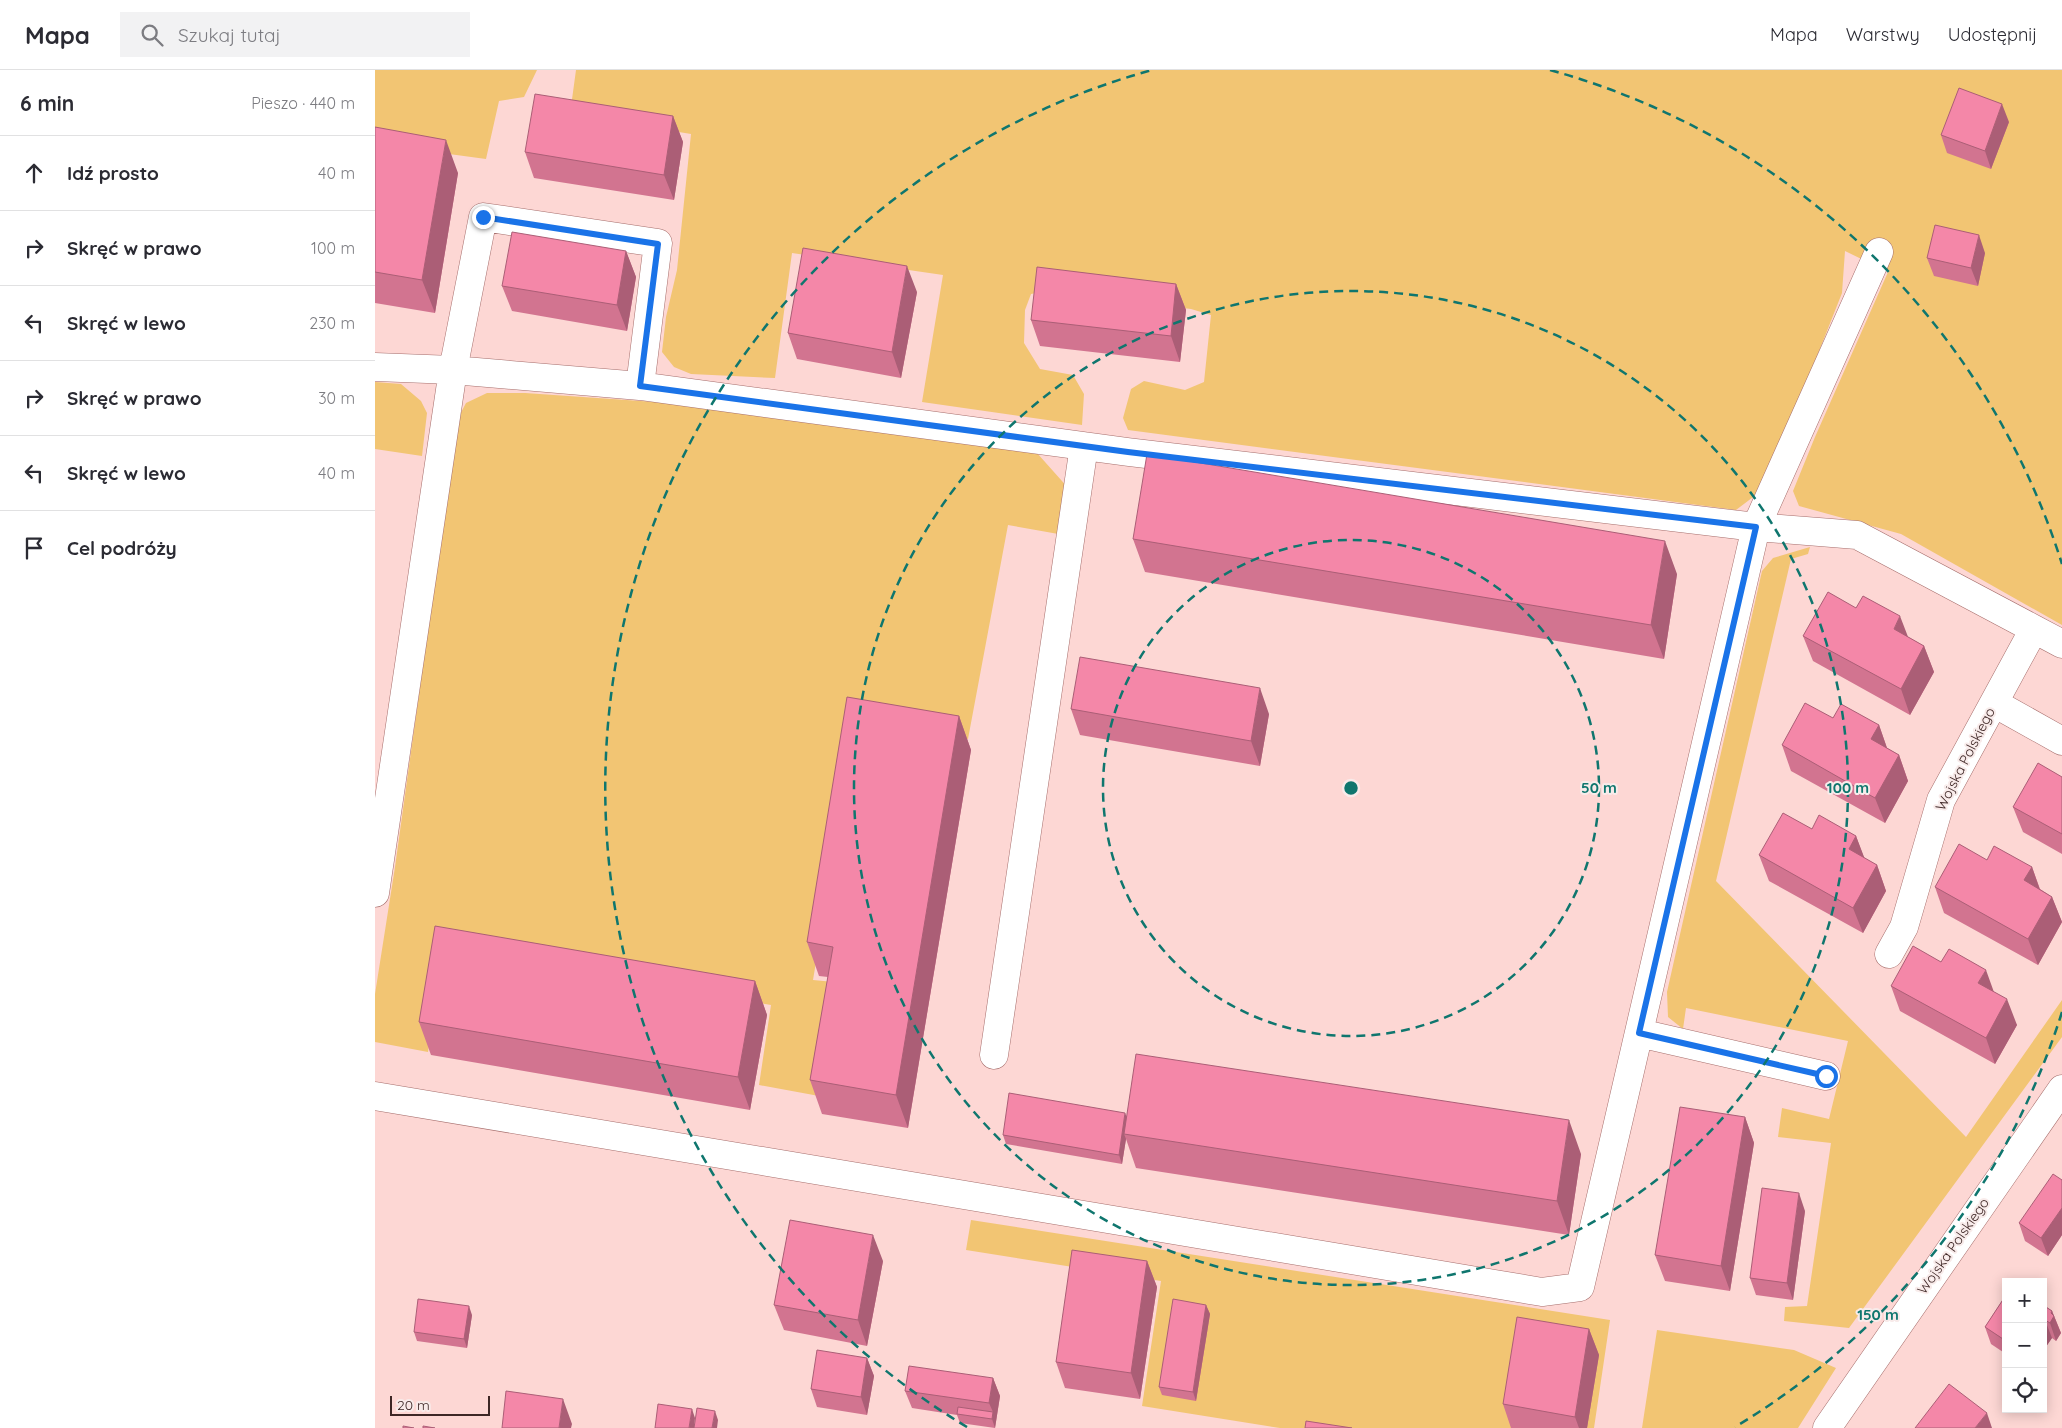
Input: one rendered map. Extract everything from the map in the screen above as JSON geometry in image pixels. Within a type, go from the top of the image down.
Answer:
[{"type":"street","points":[[375,893],[453,370],[483,217],[658,244],[640,386]]},
{"type":"street","points":[[375,1096],[1542,1292],[1580,1287],[1756,527],[1879,252]]},
{"type":"street","points":[[375,367],[453,370],[640,386],[1084,446],[1756,527],[1857,535],[2062,644]]},
{"type":"street","points":[[994,1055],[1084,446]]},
{"type":"street","name":"Wojska Polskiego","points":[[1889,954],[1904,927],[1941,800],[2034,629]]},
{"type":"street","points":[[1994,703],[2062,740]]},
{"type":"street","points":[[1639,1033],[1826,1076]]},
{"type":"street","name":"Wojska Polskiego","points":[[1827,1428],[2062,1089]]},
{"type":"shaded area","points":[[375,70],[537,70],[524,97],[499,101],[486,159],[375,144]]},
{"type":"shaded area","points":[[576,70],[2062,70],[2062,625],[1901,534],[1799,506],[1793,491],[1888,272],[1845,251],[1842,293],[1765,488],[1736,510],[1128,430],[1123,418],[1131,389],[1144,381],[1185,390],[1204,382],[1211,315],[1191,309],[1046,291],[1031,294],[1025,310],[1024,343],[1040,369],[1073,375],[1084,394],[1082,425],[922,402],[943,275],[792,253],[775,378],[691,374],[674,367],[662,352],[666,317],[677,270],[691,134],[570,114]]},
{"type":"shaded area","points":[[375,382],[401,384],[421,401],[427,413],[422,456],[375,449]]},
{"type":"shaded area","points":[[487,393],[525,393],[684,404],[1037,453],[1070,490],[1064,535],[1008,525],[968,739],[856,722],[813,980],[834,982],[819,1096],[759,1085],[771,1005],[442,953],[428,1052],[375,1042],[375,994],[395,867],[457,420],[466,403]]},
{"type":"shaded area","points":[[1810,547],[1808,554],[1791,559],[1716,881],[1966,1137],[2062,1000],[2062,1037],[1849,1328],[1784,1321],[1785,1307],[1807,1306],[1831,1143],[1778,1137],[1782,1108],[1829,1119],[1848,1041],[1686,1008],[1683,1029],[1668,1017],[1667,992],[1762,571],[1773,558]]},
{"type":"shaded area","points":[[971,1220],[1610,1320],[1594,1428],[1280,1428],[1142,1406],[1161,1281],[966,1250]]},
{"type":"shaded area","points":[[1657,1330],[1794,1350],[1836,1368],[1798,1428],[1642,1428]]},
{"type":"building","points":[[1959,88],[2002,104],[1985,151],[1941,135]]},
{"type":"building","points":[[535,94],[673,116],[664,175],[525,152]]},
{"type":"building","points":[[375,127],[446,140],[422,280],[375,272]]},
{"type":"building","points":[[1935,225],[1979,235],[1971,268],[1927,258]]},
{"type":"building","points":[[512,232],[626,251],[617,305],[502,286]]},
{"type":"building","points":[[803,248],[907,266],[892,352],[788,333]]},
{"type":"building","points":[[1037,267],[1176,284],[1171,336],[1031,320]]},
{"type":"building","points":[[1147,454],[1665,541],[1651,625],[1133,539]]},
{"type":"building","points":[[1828,592],[1856,608],[1863,596],[1900,616],[1894,629],[1924,646],[1901,689],[1803,636]]},
{"type":"building","points":[[1080,657],[1260,688],[1251,741],[1071,709]]},
{"type":"building","points":[[847,697],[959,716],[896,1095],[810,1080],[833,947],[807,942]]},
{"type":"building","points":[[1805,703],[1833,718],[1841,704],[1879,725],[1871,739],[1899,755],[1875,798],[1782,745]]},
{"type":"building","points":[[2038,763],[2062,777],[2062,834],[2013,807]]},
{"type":"building","points":[[1783,813],[1812,829],[1819,815],[1856,836],[1849,849],[1877,865],[1853,908],[1759,855]]},
{"type":"building","points":[[1959,844],[1987,860],[1994,846],[2032,867],[2024,880],[2052,897],[2028,939],[1935,887]]},
{"type":"building","points":[[435,926],[755,981],[738,1077],[419,1022]]},
{"type":"building","points":[[1913,946],[1941,962],[1949,949],[1986,970],[1978,983],[2007,999],[1986,1038],[1891,986]]},
{"type":"building","points":[[1136,1054],[1569,1120],[1557,1201],[1124,1134]]},
{"type":"building","points":[[1009,1093],[1125,1113],[1119,1155],[1003,1135]]},
{"type":"building","points":[[1680,1107],[1745,1117],[1721,1266],[1655,1255]]},
{"type":"building","points":[[2053,1174],[2062,1180],[2062,1208],[2041,1238],[2019,1223]]},
{"type":"building","points":[[1762,1188],[1799,1193],[1787,1283],[1750,1278]]},
{"type":"building","points":[[790,1220],[873,1235],[858,1320],[774,1305]]},
{"type":"building","points":[[1072,1250],[1147,1261],[1131,1373],[1056,1362]]},
{"type":"building","points":[[418,1299],[469,1306],[464,1339],[414,1332]]},
{"type":"building","points":[[1173,1299],[1206,1305],[1193,1392],[1159,1387]]},
{"type":"building","points":[[2002,1301],[2002,1338],[1985,1327]]},
{"type":"building","points":[[2047,1308],[2052,1311],[2051,1313],[2054,1316],[2050,1323],[2047,1321]]},
{"type":"building","points":[[1517,1317],[1589,1329],[1575,1417],[1503,1404]]},
{"type":"building","points":[[817,1350],[867,1358],[861,1397],[811,1389]]},
{"type":"building","points":[[909,1366],[993,1378],[989,1403],[905,1391]]},
{"type":"building","points":[[1949,1384],[1987,1413],[1975,1428],[1915,1428]]},
{"type":"building","points":[[506,1391],[563,1399],[559,1428],[502,1428]]},
{"type":"building","points":[[658,1404],[692,1409],[689,1428],[655,1428]]},
{"type":"building","points":[[958,1407],[993,1412],[992,1419],[957,1414]]},
{"type":"building","points":[[697,1408],[715,1411],[712,1428],[694,1428]]},
{"type":"building","points":[[1306,1421],[1352,1428],[1305,1428]]},
{"type":"route","points":[[483,217],[658,244],[640,386],[1128,452],[1756,527],[1639,1033],[1826,1076]]}]
